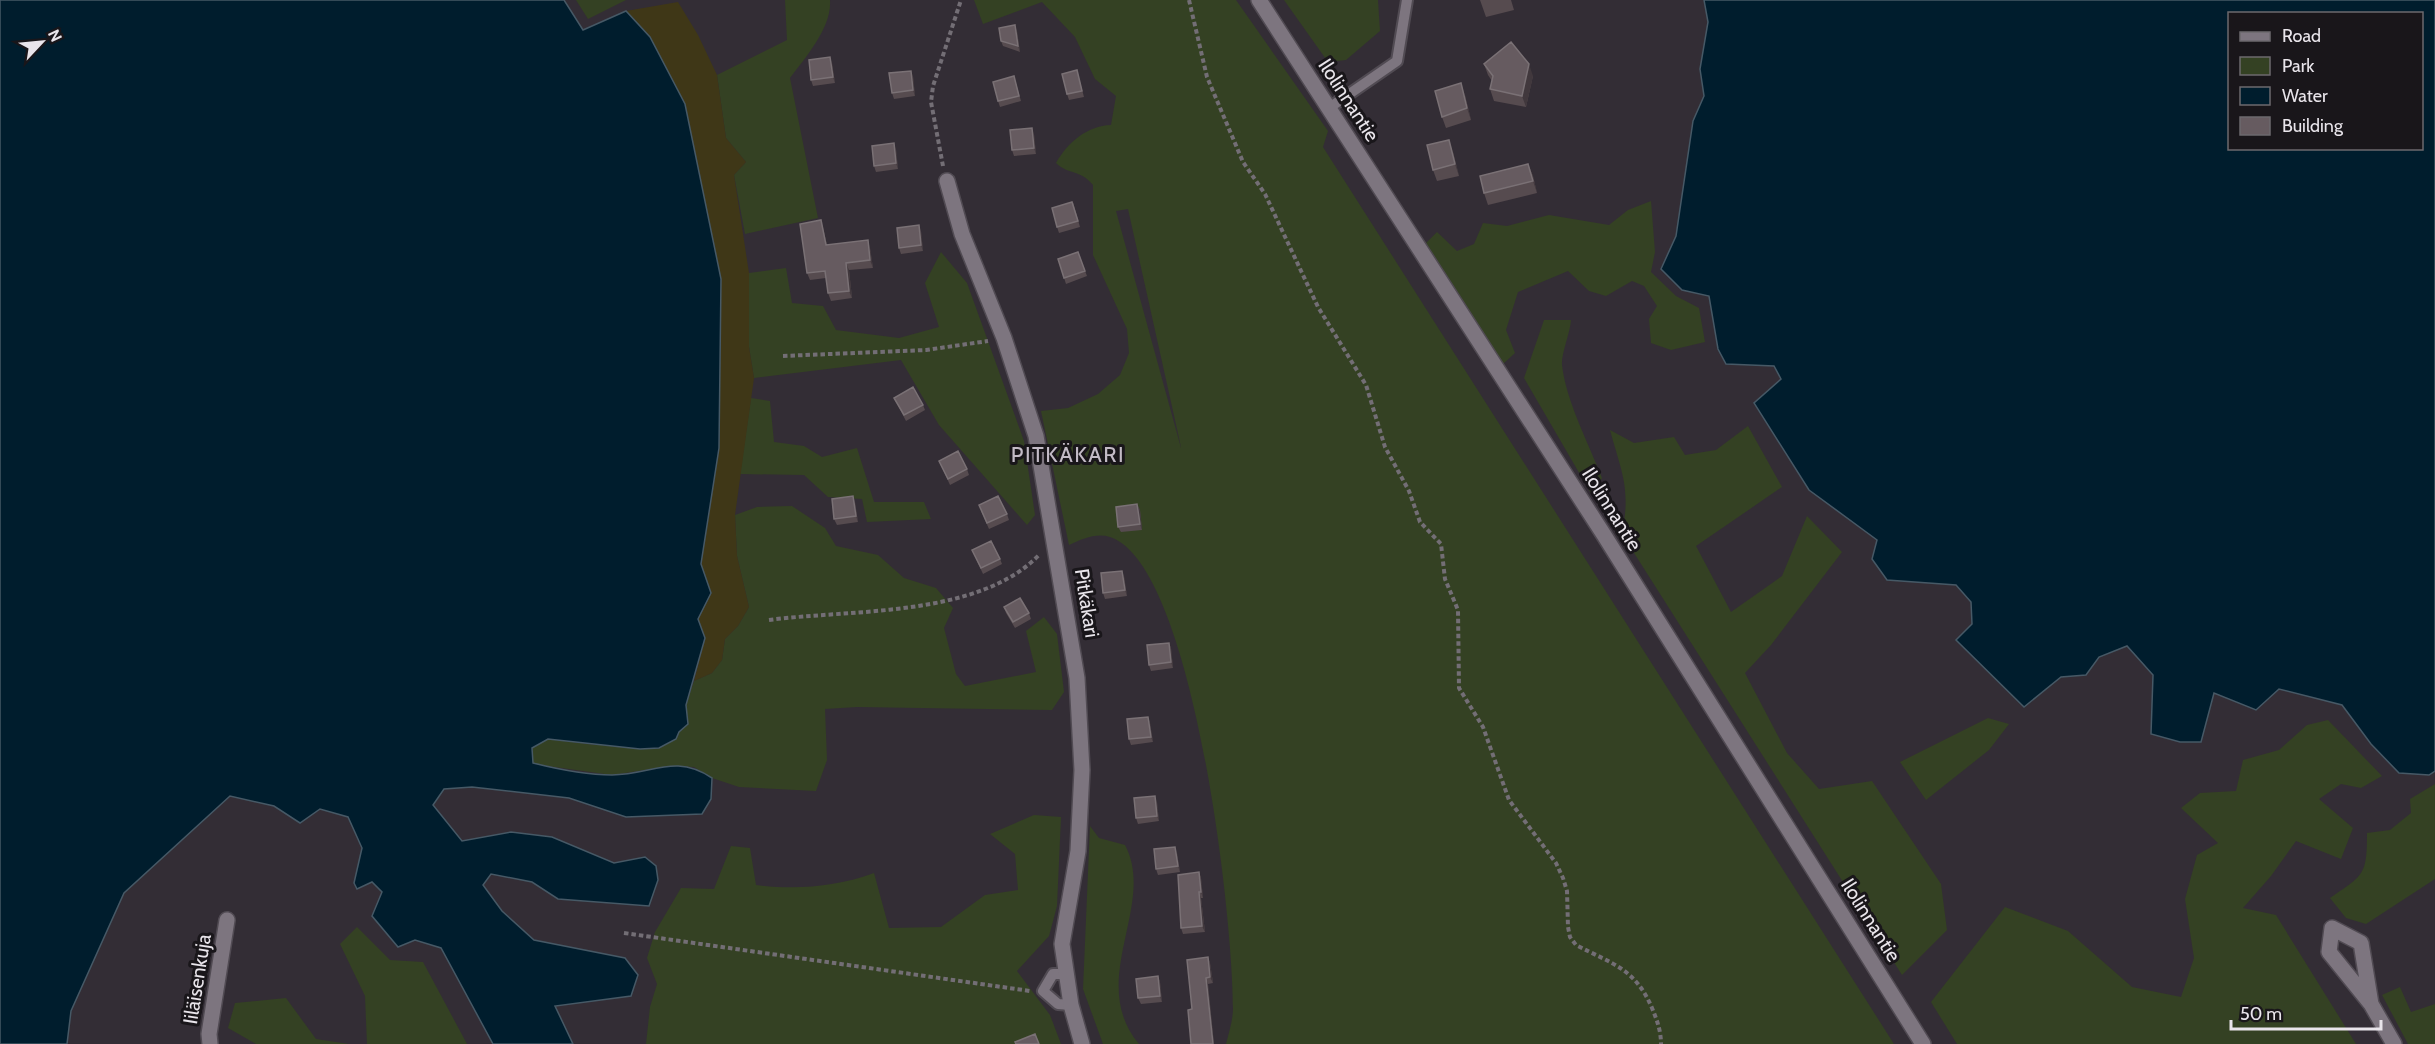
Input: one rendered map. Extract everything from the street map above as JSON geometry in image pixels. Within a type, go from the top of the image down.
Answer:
[{"type":"street","name":"Ilolinnantie","points":[[1259,0],[1598,525],[1923,1044]]},
{"type":"street","name":"Pitkäkari","points":[[947,181],[962,234],[1004,338],[1036,436],[1079,689],[1082,770],[1078,850],[1062,944],[1071,1005],[1082,1044]]},
{"type":"street","name":"Iiläisenkuja","points":[[210,1044],[209,1034],[227,920]]},
{"type":"street","points":[[2371,1004],[2394,1044]]},
{"type":"lane","points":[[1329,108],[1397,61],[1407,0]]},
{"type":"lane","points":[[1066,974],[1053,974],[1043,991],[1058,1004],[1071,1005]]},
{"type":"path","points":[[947,181],[937,142],[931,102],[933,86],[961,0]]},
{"type":"path","points":[[1189,0],[1207,77],[1243,162],[1265,194],[1318,307],[1372,395],[1385,447],[1409,491],[1420,522],[1441,544],[1445,579],[1458,610],[1459,688],[1483,727],[1509,800],[1556,863],[1563,878],[1567,891],[1570,937],[1576,945],[1637,979],[1645,990],[1659,1025],[1661,1044]]},
{"type":"path","points":[[783,356],[926,350],[1004,338]]},
{"type":"path","points":[[769,620],[894,609],[945,600],[985,589],[1029,566],[1055,538]]},
{"type":"path","points":[[624,933],[874,967],[1011,990],[1043,991]]},
{"type":"green space","points":[[576,0],[626,0],[588,19]]},
{"type":"green space","points":[[785,0],[830,0],[830,10],[822,31],[790,78],[818,218],[745,234],[734,175],[746,162],[726,138],[717,75],[787,40]]},
{"type":"green space","points":[[974,0],[1236,0],[1328,131],[1323,147],[1894,1044],[1226,1044],[1233,1008],[1226,904],[1205,760],[1189,687],[1170,623],[1147,573],[1114,538],[1094,536],[1069,545],[1041,411],[1068,408],[1098,394],[1120,375],[1129,353],[1127,329],[1093,255],[1093,185],[1083,176],[1056,163],[1066,148],[1086,132],[1111,125],[1116,96],[1095,79],[1075,37],[1042,2],[983,24]],"holes":[[[1128,209],[1181,448],[1116,211]]]},
{"type":"green space","points":[[1284,0],[1378,0],[1380,31],[1346,60],[1328,62]]},
{"type":"green space","points":[[1651,201],[1655,252],[1651,272],[1676,296],[1699,308],[1705,342],[1671,350],[1651,343],[1649,319],[1657,306],[1644,286],[1632,281],[1606,296],[1589,291],[1568,271],[1518,292],[1506,330],[1515,353],[1503,364],[1426,243],[1437,232],[1457,251],[1474,244],[1483,223],[1507,226],[1549,215],[1609,225],[1628,210]]},
{"type":"green space","points":[[941,252],[967,283],[1024,441],[1035,515],[1027,525],[939,425],[901,360],[754,378],[749,347],[749,273],[786,268],[792,303],[823,306],[836,330],[899,338],[939,327],[925,283]]},
{"type":"green space","points":[[1544,320],[1571,320],[1562,365],[1573,408],[1602,478],[1592,495],[1524,378]]},
{"type":"green space","points":[[751,398],[770,401],[774,442],[804,446],[822,457],[857,448],[874,502],[924,502],[931,519],[867,522],[862,499],[828,497],[804,475],[740,474]]},
{"type":"green space","points":[[1748,426],[1782,487],[1696,546],[1731,612],[1782,576],[1807,516],[1842,552],[1771,645],[1745,673],[1787,753],[1819,789],[1872,781],[1941,884],[1947,930],[1902,975],[1622,534],[1626,505],[1624,481],[1610,430],[1634,443],[1674,437],[1685,455],[1716,450]]},
{"type":"green space","points":[[792,506],[825,528],[836,546],[878,555],[904,578],[936,588],[953,608],[944,628],[956,674],[965,686],[1036,672],[1026,631],[1044,617],[1057,634],[1064,692],[1052,710],[857,707],[825,709],[827,760],[816,791],[739,787],[712,778],[694,767],[671,766],[612,775],[533,764],[532,748],[547,739],[596,745],[676,739],[679,732],[688,724],[686,705],[694,681],[712,673],[722,660],[725,639],[738,626],[749,607],[737,556],[735,515],[757,507]]},
{"type":"green space","points":[[1988,718],[2009,724],[1989,750],[1926,800],[1900,762]]},
{"type":"green space","points":[[2328,720],[2382,776],[2361,788],[2341,784],[2319,799],[2353,828],[2341,859],[2296,841],[2271,876],[2243,908],[2276,915],[2356,1044],[1957,1044],[1931,1002],[2005,907],[2068,931],[2132,987],[2181,997],[2194,958],[2185,899],[2197,855],[2218,843],[2181,808],[2200,793],[2236,791],[2243,760],[2279,750],[2307,725]]},
{"type":"green space","points":[[2435,784],[2435,879],[2366,924],[2346,918],[2330,898],[2361,873],[2366,858],[2367,833],[2390,830],[2411,813],[2410,799]]},
{"type":"green space","points":[[1034,815],[1061,817],[1057,906],[1049,936],[1017,971],[1050,1015],[1061,1044],[646,1044],[650,1007],[657,984],[647,958],[655,932],[681,888],[714,889],[731,846],[750,848],[756,885],[816,886],[860,878],[874,873],[889,928],[941,927],[985,895],[1018,890],[1015,854],[990,834]]},
{"type":"green space","points":[[1090,826],[1099,838],[1125,845],[1133,868],[1133,893],[1120,969],[1119,995],[1124,1020],[1139,1044],[1103,1044],[1083,989]]},
{"type":"green space","points":[[357,927],[390,960],[423,962],[467,1044],[367,1044],[365,996],[340,944]]},
{"type":"green space","points":[[2400,987],[2411,1012],[2435,1004],[2435,1044],[2408,1044],[2382,995]]},
{"type":"green space","points":[[286,998],[316,1039],[349,1044],[256,1044],[228,1028],[235,1003]]},
{"type":"sand","points":[[678,2],[698,35],[717,75],[726,138],[746,162],[734,175],[749,273],[749,347],[754,378],[735,515],[737,556],[749,607],[738,626],[725,639],[722,660],[712,673],[694,681],[705,638],[698,619],[711,593],[701,564],[719,448],[721,279],[650,37],[626,11]]},
{"type":"water","points":[[0,0],[564,0],[583,30],[626,11],[650,37],[685,104],[721,279],[719,448],[701,564],[711,593],[698,619],[705,638],[686,705],[688,724],[679,732],[676,739],[659,748],[640,749],[548,739],[532,748],[533,763],[572,771],[612,775],[663,767],[686,767],[712,778],[711,799],[702,814],[626,817],[569,798],[472,787],[444,789],[433,805],[462,841],[511,832],[552,837],[614,863],[645,857],[656,866],[658,880],[649,906],[558,899],[532,882],[491,874],[483,885],[502,911],[534,940],[625,958],[638,975],[631,996],[555,1006],[573,1044],[493,1044],[441,948],[415,940],[398,947],[372,916],[382,892],[372,882],[357,889],[354,883],[362,848],[348,817],[320,809],[300,823],[274,806],[230,796],[124,893],[71,1011],[67,1044],[0,1044]]},
{"type":"water","points":[[1704,0],[2435,0],[2435,771],[2429,775],[2399,773],[2371,744],[2342,705],[2279,689],[2256,710],[2214,693],[2201,742],[2180,742],[2151,734],[2153,675],[2127,646],[2099,657],[2086,675],[2061,677],[2024,707],[1956,640],[1972,624],[1971,602],[1956,585],[1887,580],[1872,559],[1877,540],[1809,490],[1754,403],[1781,379],[1774,366],[1726,364],[1718,349],[1709,296],[1682,290],[1661,269],[1676,236],[1693,121],[1704,96],[1700,69],[1708,22]]},
{"type":"building","points":[[1015,25],[1018,46],[1001,41],[999,28]]},
{"type":"building","points":[[1511,42],[1529,64],[1522,96],[1490,89],[1493,76],[1484,64]]},
{"type":"building","points":[[830,57],[833,77],[811,80],[809,60]]},
{"type":"building","points":[[1077,70],[1082,91],[1067,94],[1062,74]]},
{"type":"building","points":[[911,71],[913,90],[892,93],[889,73]]},
{"type":"building","points":[[1014,76],[1019,96],[998,101],[993,82]]},
{"type":"building","points":[[1461,83],[1467,108],[1442,117],[1435,91]]},
{"type":"building","points":[[1032,128],[1034,148],[1012,150],[1010,130]]},
{"type":"building","points":[[1449,140],[1455,164],[1433,170],[1427,145]]},
{"type":"building","points":[[894,143],[896,163],[874,166],[872,146]]},
{"type":"building","points":[[1528,164],[1533,181],[1484,193],[1480,176]]},
{"type":"building","points":[[1072,202],[1078,221],[1057,227],[1052,208]]},
{"type":"building","points":[[821,220],[826,245],[868,240],[870,260],[846,263],[849,291],[828,293],[825,271],[807,273],[800,224]]},
{"type":"building","points":[[919,225],[921,245],[899,248],[897,228]]},
{"type":"building","points":[[1078,252],[1085,271],[1064,278],[1058,259]]},
{"type":"building","points":[[913,387],[923,405],[904,415],[894,398]]},
{"type":"building","points":[[958,451],[967,469],[948,479],[939,461]]},
{"type":"building","points":[[853,496],[856,516],[834,519],[832,499]]},
{"type":"building","points":[[998,496],[1007,514],[987,523],[979,505]]},
{"type":"building","points":[[1137,504],[1140,524],[1118,527],[1116,507]]},
{"type":"building","points":[[991,541],[1000,559],[981,568],[972,550]]},
{"type":"building","points":[[1122,571],[1125,590],[1103,593],[1101,573]]},
{"type":"building","points":[[1020,598],[1029,613],[1013,622],[1004,607]]},
{"type":"building","points":[[1169,643],[1171,662],[1149,665],[1147,645]]},
{"type":"building","points":[[1148,717],[1151,737],[1129,739],[1127,719]]},
{"type":"building","points":[[1155,796],[1157,816],[1136,818],[1134,798]]},
{"type":"building","points":[[1175,847],[1178,866],[1156,869],[1154,849]]},
{"type":"building","points":[[1199,872],[1202,926],[1181,928],[1178,875]]},
{"type":"building","points":[[1208,957],[1210,977],[1206,978],[1213,1044],[1191,1044],[1188,1010],[1192,1009],[1187,960]]},
{"type":"building","points":[[1158,976],[1160,996],[1138,998],[1136,979]]},
{"type":"building","points":[[1035,1034],[1039,1044],[1016,1044],[1015,1042]]},
{"type":"district","name":"PITKÄKARI","points":[[1068,454]]}]
